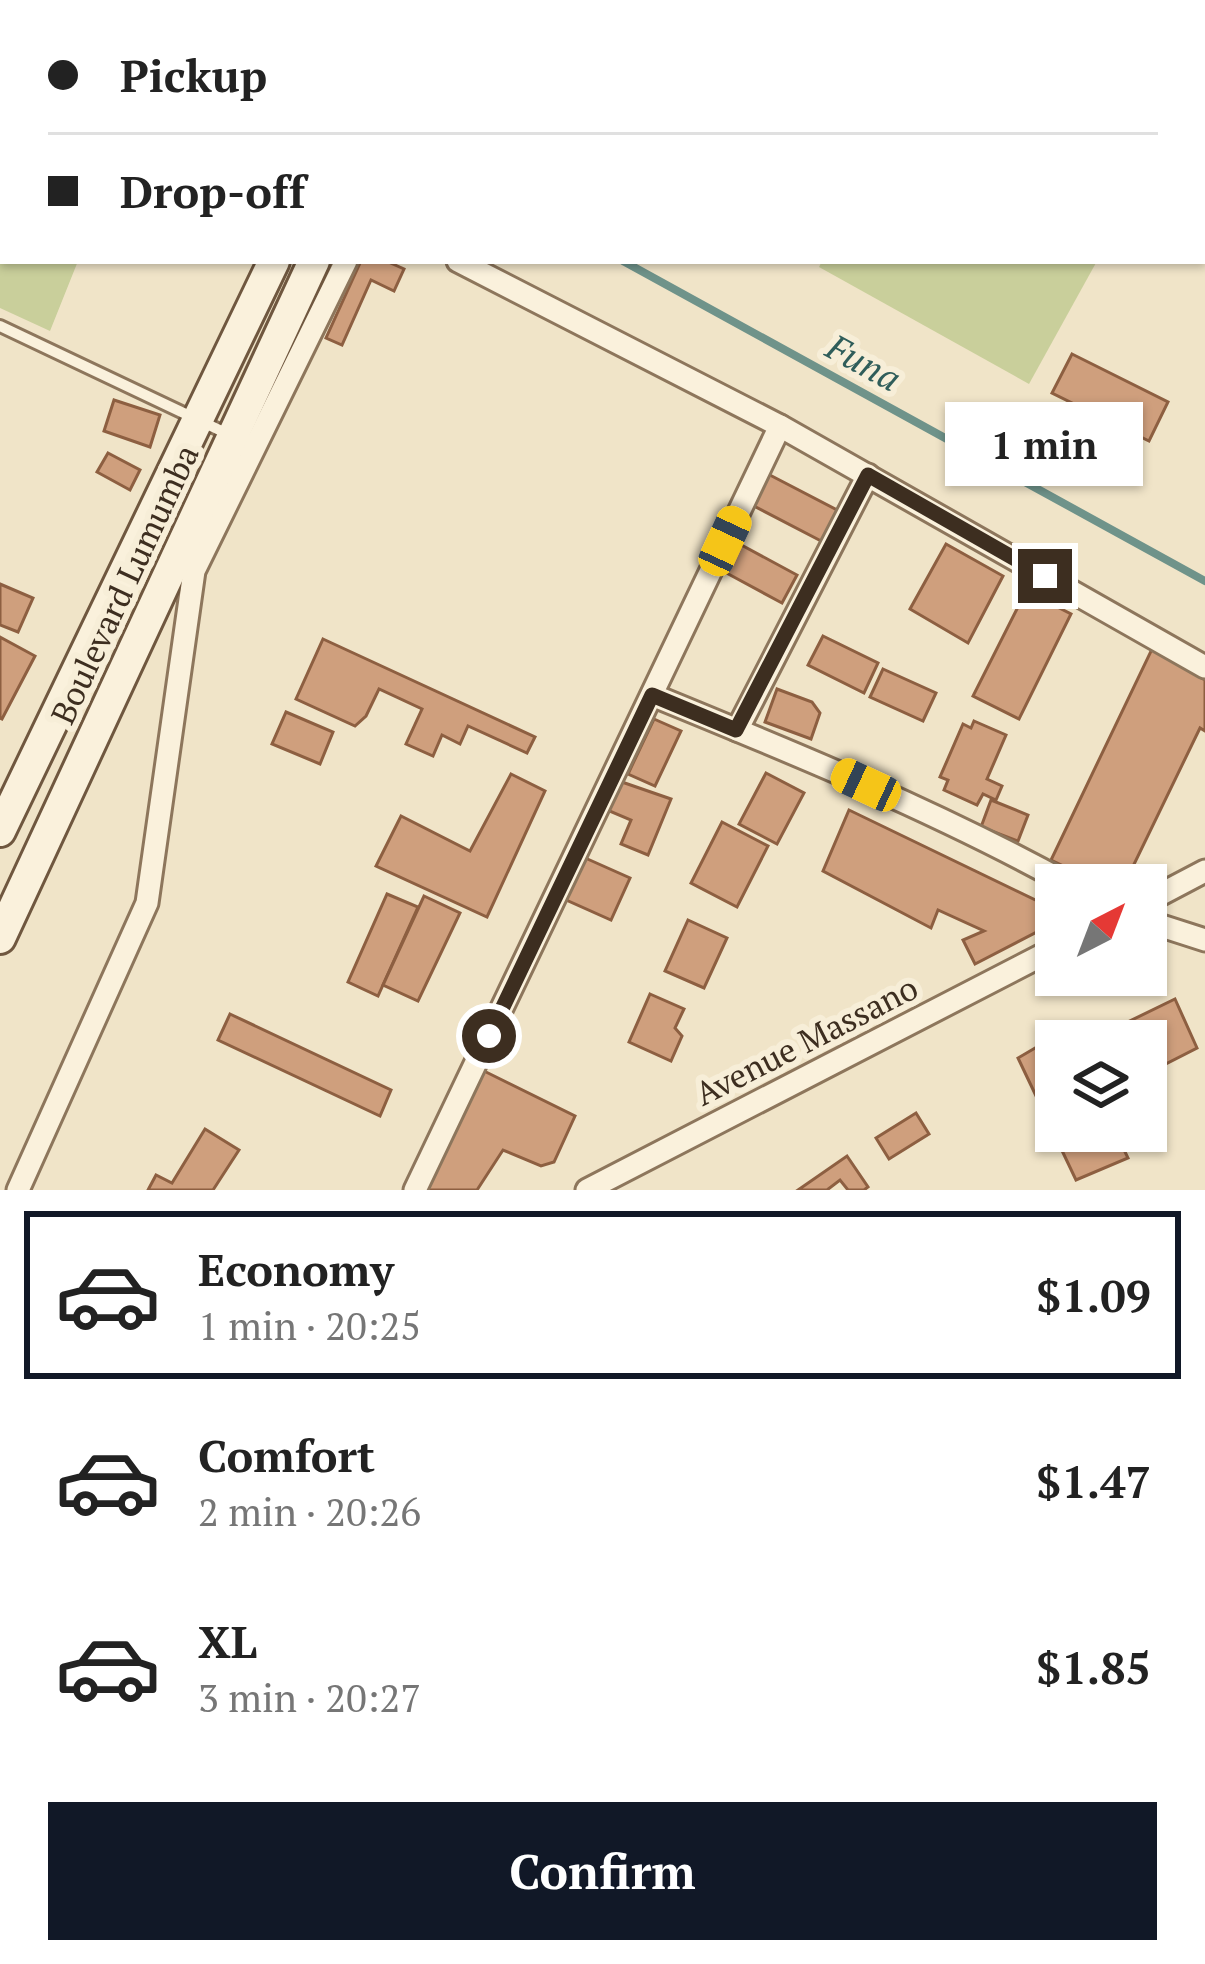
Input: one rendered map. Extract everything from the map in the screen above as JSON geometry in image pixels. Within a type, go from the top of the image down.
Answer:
[{"type":"main road","name":"Boulevard Lumumba","points":[[1,826],[273,264]]},
{"type":"main road","name":"Boulevard Lumumba","points":[[0,938],[313,264]]},
{"type":"street","points":[[18,1190],[147,904],[194,571],[345,264]]},
{"type":"street","points":[[464,264],[780,425],[1205,667]]},
{"type":"street","points":[[415,1190],[780,425]]},
{"type":"street","points":[[736,730],[868,475]]},
{"type":"street","points":[[652,695],[827,767],[1035,865]]},
{"type":"street","points":[[1,826],[44,845]]},
{"type":"street","points":[[1167,891],[1205,871]]},
{"type":"street","points":[[1167,928],[1205,940]]},
{"type":"street","name":"Avenue Massano","points":[[587,1190],[1035,959]]},
{"type":"lane","points":[[0,326],[232,436]]},
{"type":"green space","points":[[0,264],[77,264],[50,331],[0,308]]},
{"type":"green space","points":[[820,264],[1095,264],[1029,384]]},
{"type":"building","points":[[360,264],[393,264],[404,269],[394,291],[371,280],[342,345],[326,338]]},
{"type":"building","points":[[1072,354],[1168,402],[1149,441],[1052,393]]},
{"type":"building","points":[[114,400],[160,415],[150,447],[104,431]]},
{"type":"building","points":[[108,453],[140,470],[130,490],[97,472]]},
{"type":"building","points":[[766,473],[841,512],[825,543],[750,504]]},
{"type":"building","points":[[734,541],[797,575],[782,603],[719,569]]},
{"type":"building","points":[[946,544],[1003,576],[968,643],[910,609]]},
{"type":"building","points":[[0,584],[33,598],[18,632],[0,625]]},
{"type":"building","points":[[1026,591],[1071,614],[1019,719],[973,696]]},
{"type":"building","points":[[823,636],[878,663],[864,693],[808,665]]},
{"type":"building","points":[[0,637],[35,656],[2,719],[0,718]]},
{"type":"building","points":[[323,639],[535,737],[527,753],[468,726],[460,744],[442,735],[433,756],[406,744],[422,709],[379,689],[366,716],[355,726],[296,699]]},
{"type":"building","points":[[1152,649],[1205,680],[1205,731],[1200,728],[1134,864],[1051,860]]},
{"type":"building","points":[[883,669],[936,693],[923,721],[870,697]]},
{"type":"building","points":[[777,689],[812,702],[820,713],[811,739],[765,722]]},
{"type":"building","points":[[286,712],[333,732],[320,764],[272,744]]},
{"type":"building","points":[[654,719],[681,731],[655,786],[628,774]]},
{"type":"building","points":[[974,721],[1006,735],[987,779],[1002,786],[996,800],[983,794],[977,805],[944,790],[948,780],[940,777],[963,724],[971,728]]},
{"type":"building","points":[[766,773],[804,793],[777,844],[739,824]]},
{"type":"building","points":[[511,774],[545,791],[487,917],[376,866],[401,816],[470,851]]},
{"type":"building","points":[[619,781],[671,799],[648,855],[621,844],[631,820],[607,810]]},
{"type":"building","points":[[991,800],[1028,815],[1018,841],[981,827]]},
{"type":"building","points":[[849,810],[1035,900],[1035,933],[975,964],[963,940],[984,931],[938,910],[931,928],[823,871]]},
{"type":"building","points":[[722,822],[768,846],[737,907],[691,883]]},
{"type":"building","points":[[583,857],[630,878],[611,920],[564,899]]},
{"type":"building","points":[[387,894],[418,907],[378,996],[348,982]]},
{"type":"building","points":[[424,896],[460,913],[418,1001],[383,985]]},
{"type":"building","points":[[688,920],[727,938],[704,988],[665,971]]},
{"type":"building","points":[[650,994],[684,1009],[675,1028],[682,1036],[671,1061],[629,1042]]},
{"type":"building","points":[[1175,999],[1197,1048],[1167,1063],[1167,1020],[1132,1020]]},
{"type":"building","points":[[230,1014],[391,1090],[380,1116],[218,1040]]},
{"type":"building","points":[[1035,1048],[1035,1094],[1018,1058]]},
{"type":"building","points":[[484,1071],[575,1116],[554,1162],[541,1166],[503,1150],[477,1190],[427,1190]]},
{"type":"building","points":[[916,1113],[929,1134],[889,1159],[876,1138]]},
{"type":"building","points":[[205,1129],[239,1150],[213,1190],[148,1190],[156,1175],[172,1183]]},
{"type":"building","points":[[1063,1152],[1125,1152],[1128,1158],[1076,1180]]},
{"type":"building","points":[[847,1156],[868,1187],[864,1190],[848,1190],[840,1180],[827,1190],[798,1190]]},
{"type":"waterway","name":"Funa","points":[[628,264],[1205,581]]},
{"type":"route","points":[[489,1036],[652,695],[736,730],[868,475],[1045,576]]}]
